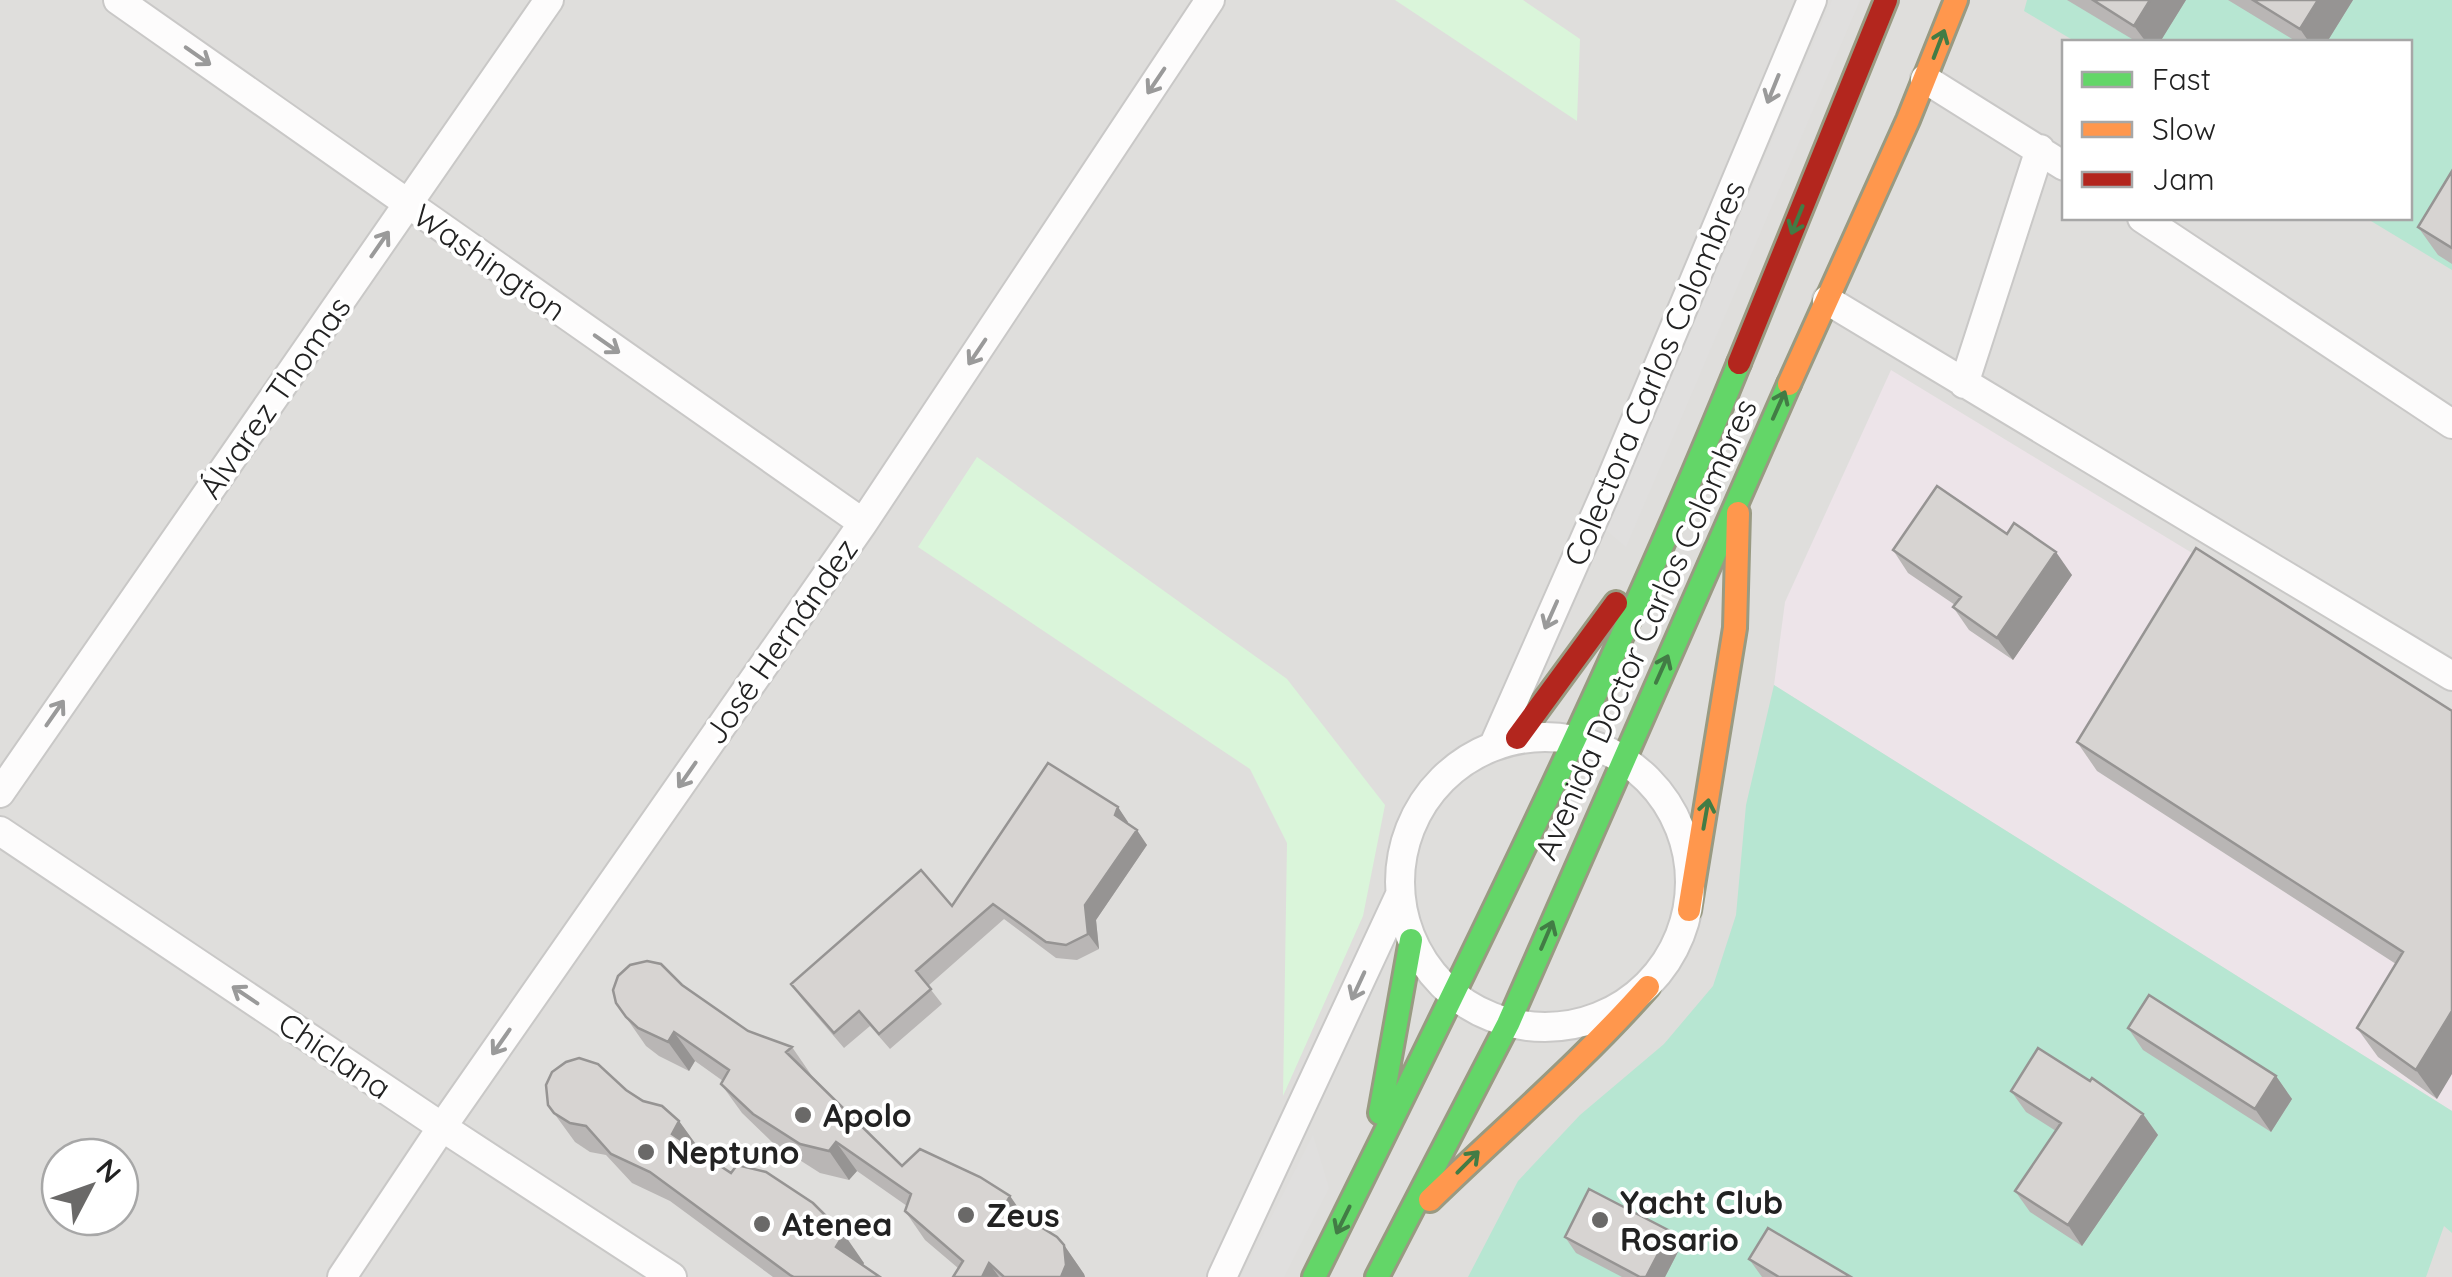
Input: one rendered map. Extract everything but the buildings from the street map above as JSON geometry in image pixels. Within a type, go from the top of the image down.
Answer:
[{"type":"main road","name":"Avenida Doctor Carlos Colombres","points":[[1314,1277],[1454,996],[1676,518],[1886,0]]},
{"type":"main road","name":"Avenida Doctor Carlos Colombres","points":[[1378,1277],[1508,1024],[1925,79],[1956,0]]},
{"type":"main road","points":[[1689,910],[1736,628],[1739,494]]},
{"type":"main road","points":[[1506,741],[1676,518]]},
{"type":"main road","points":[[1371,1163],[1411,940]]},
{"type":"main road","points":[[1400,1232],[1524,1108],[1594,1048],[1648,987]]},
{"type":"street","name":"Washington","points":[[118,0],[863,523]]},
{"type":"street","name":"Álvarez Thomas","points":[[0,793],[548,0]]},
{"type":"street","name":"José Hernández","points":[[342,1277],[863,523],[1210,0]]},
{"type":"street","name":"Colectora Carlos Colombres","points":[[1506,741],[1812,0]]},
{"type":"street","points":[[1925,79],[2062,165]]},
{"type":"street","points":[[1964,384],[2040,149]]},
{"type":"street","points":[[2145,220],[2452,424]]},
{"type":"street","points":[[1827,300],[2452,676]]},
{"type":"street","points":[[1573,738],[1623,758],[1665,799],[1688,852],[1689,910],[1674,952],[1648,987],[1607,1016],[1558,1028],[1508,1024],[1454,996],[1428,971],[1411,940],[1399,898],[1406,836],[1425,797],[1456,766],[1506,741],[1573,738]]},
{"type":"street","name":"Chiclana","points":[[0,830],[442,1128],[672,1277]]},
{"type":"street","points":[[1222,1277],[1399,898]]},
{"type":"shaded area","points":[[0,0],[2452,0],[2452,1277],[0,1277]]},
{"type":"shaded area","points":[[1832,0],[1860,0],[1626,547],[1606,530]]},
{"type":"shaded area","points":[[1891,370],[2452,711],[2452,1111],[1774,685],[1785,602]]},
{"type":"shaded area","points":[[1313,1135],[1329,1188],[1284,1277],[1241,1277]]},
{"type":"green space","points":[[1395,0],[1523,0],[1580,39],[1577,121]]},
{"type":"green space","points":[[2027,0],[2452,0],[2452,270],[2369,220],[2412,220],[2412,40],[2073,40],[2024,11]]},
{"type":"green space","points":[[977,457],[1287,679],[1385,805],[1363,916],[1283,1096],[1287,843],[1250,769],[918,547]]},
{"type":"green space","points":[[1774,685],[2452,1111],[2452,1233],[2444,1226],[2426,1277],[1468,1277],[1518,1181],[1580,1115],[1664,1044],[1713,986],[1736,915],[1746,805]]},
{"type":"traffic: fast","points":[[1314,1277],[1588,710],[1739,363]]},
{"type":"traffic: fast","points":[[1377,1277],[1508,1024],[1789,384]]},
{"type":"traffic: fast","points":[[1380,1113],[1411,940]]},
{"type":"traffic: slow","points":[[1789,384],[1908,120],[1956,0]]},
{"type":"traffic: slow","points":[[1689,910],[1735,628],[1738,513]]},
{"type":"traffic: slow","points":[[1430,1200],[1569,1069],[1648,987]]},
{"type":"traffic: jam","points":[[1739,363],[1886,0]]},
{"type":"traffic: jam","points":[[1517,738],[1616,603]]},
{"type":"place","name":"Apolo","points":[[803,1115]]},
{"type":"place","name":"Neptuno","points":[[646,1152]]},
{"type":"place","name":"Zeus","points":[[966,1215]]},
{"type":"place","name":"Yacht Club Rosario","points":[[1600,1220]]},
{"type":"place","name":"Atenea","points":[[762,1224]]}]
